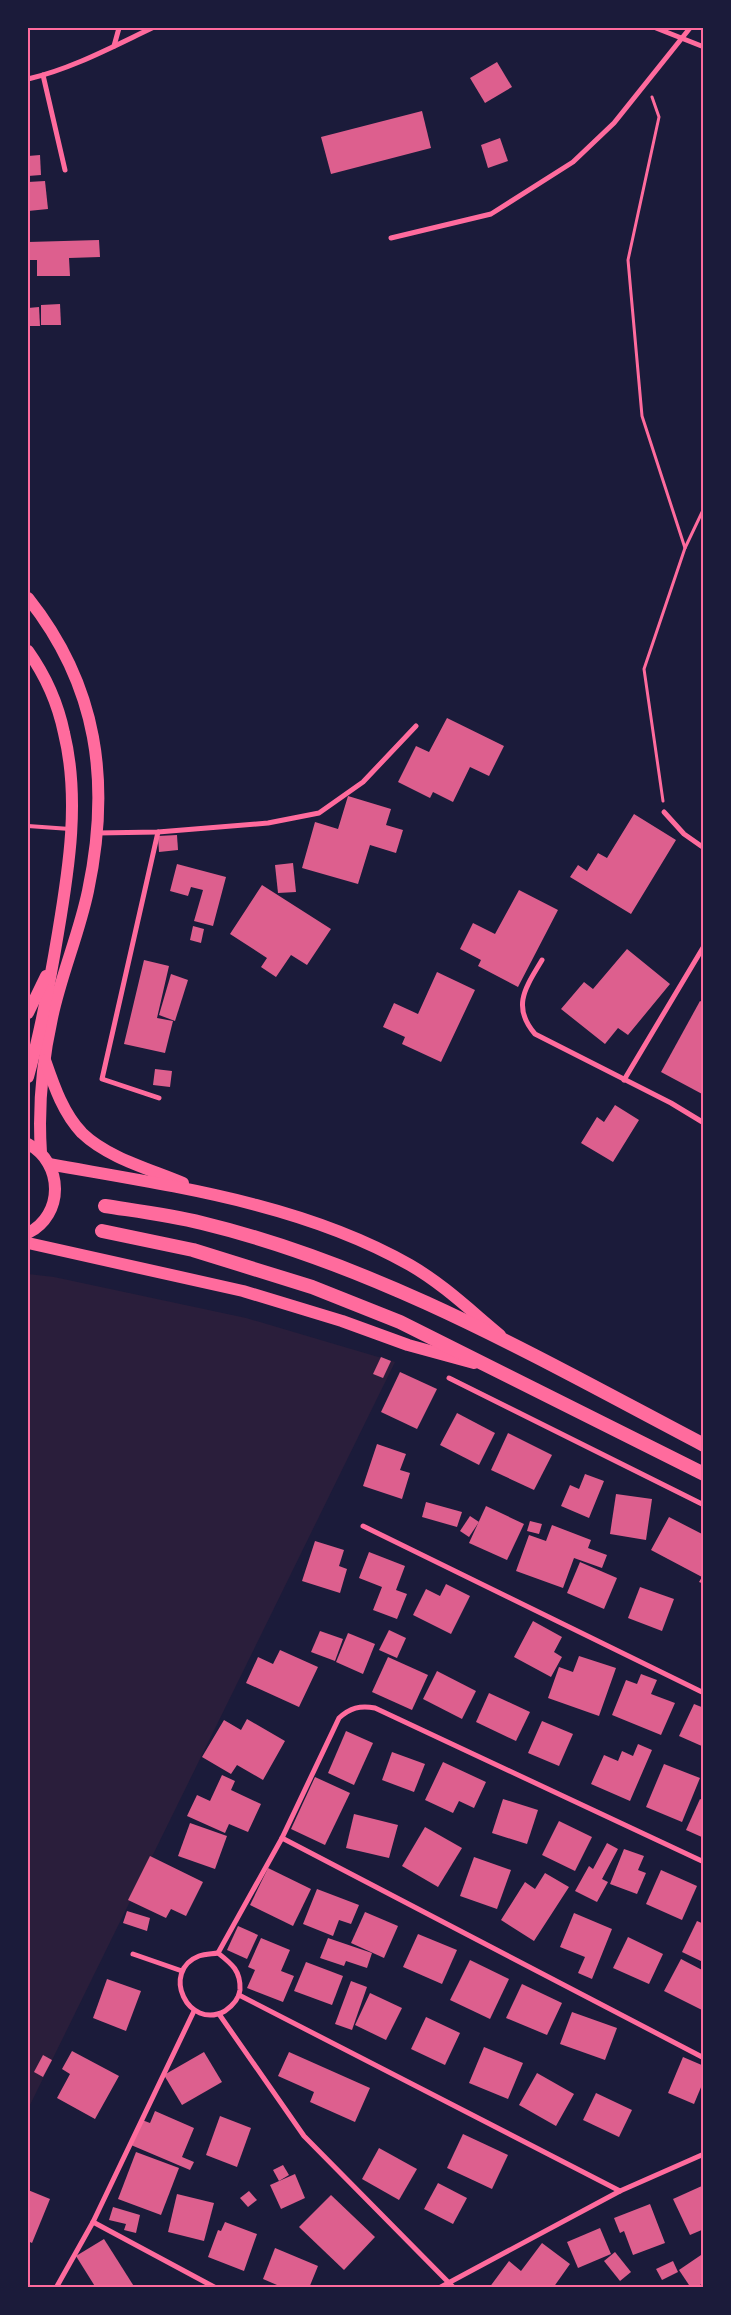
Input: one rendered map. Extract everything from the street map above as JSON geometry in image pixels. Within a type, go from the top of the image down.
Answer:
[{"type":"highway","points":[[104,1206],[202,1223],[268,1242],[338,1266],[402,1292],[508,1342],[704,1444]]},
{"type":"highway","points":[[102,1231],[193,1250],[312,1287],[400,1322],[704,1474]]},
{"type":"main road","points":[[28,598],[60,643],[86,705],[97,772],[97,834],[88,893],[52,1017],[45,1058],[40,1106],[40,1154]]},
{"type":"main road","points":[[28,651],[37,664],[52,695],[64,733],[71,797],[67,879],[54,960],[28,1077]]},
{"type":"main road","points":[[28,1014],[54,960]]},
{"type":"main road","points":[[45,1058],[63,1105],[82,1132],[98,1145],[206,1192],[345,1234],[410,1265],[452,1294],[508,1342]]},
{"type":"main road","points":[[28,1144],[49,1164],[55,1185],[52,1206],[46,1219],[28,1233]]},
{"type":"main road","points":[[49,1164],[206,1192]]},
{"type":"main road","points":[[28,1243],[243,1291],[342,1321],[408,1345],[486,1366]]},
{"type":"street","points":[[114,46],[118,28]]},
{"type":"street","points":[[28,79],[43,75],[114,46],[152,28]]},
{"type":"street","points":[[656,28],[704,47]]},
{"type":"street","points":[[392,238],[491,214],[573,162],[614,123],[648,82],[679,38],[690,28]]},
{"type":"street","points":[[43,75],[65,170]]},
{"type":"street","points":[[97,834],[158,832],[268,823],[319,814],[362,782],[416,726]]},
{"type":"street","points":[[664,812],[684,834],[704,848]]},
{"type":"street","points":[[158,832],[102,1079],[159,1098]]},
{"type":"street","points":[[624,1080],[704,946]]},
{"type":"street","points":[[542,960],[523,994],[522,1005],[528,1026],[544,1040],[688,1112],[704,1123]]},
{"type":"street","points":[[449,1378],[704,1505]]},
{"type":"street","points":[[363,1526],[704,1693]]},
{"type":"street","points":[[218,1953],[282,1838],[339,1718],[355,1707],[366,1706],[375,1708],[704,1862]]},
{"type":"street","points":[[282,1838],[704,2058]]},
{"type":"street","points":[[218,1953],[234,1965],[240,1979],[239,1995],[231,2007],[219,2014],[206,2015],[194,2011],[183,2000],[179,1986],[182,1971],[189,1962],[199,1956],[218,1953]]},
{"type":"street","points":[[133,1954],[182,1971]]},
{"type":"street","points":[[239,1995],[620,2191]]},
{"type":"street","points":[[56,2288],[92,2222],[194,2011]]},
{"type":"street","points":[[219,2014],[304,2136],[454,2288]]},
{"type":"street","points":[[439,2288],[620,2191],[704,2154]]},
{"type":"street","points":[[92,2222],[216,2288]]},
{"type":"lane","points":[[28,826],[70,830]]},
{"type":"path","points":[[648,82],[659,117],[628,260],[642,416],[685,548]]},
{"type":"path","points":[[664,812],[644,669],[685,548],[704,508]]},
{"type":"shaded area","points":[[28,1274],[54,1277],[246,1318],[395,1362],[28,2109]]},
{"type":"building","points":[[497,62],[512,87],[485,103],[470,78]]},
{"type":"building","points":[[422,111],[431,148],[331,174],[321,137]]},
{"type":"building","points":[[500,138],[508,161],[488,168],[481,145]]},
{"type":"building","points":[[40,155],[41,175],[28,176],[28,156]]},
{"type":"building","points":[[45,181],[48,209],[28,211],[28,182]]},
{"type":"building","points":[[99,240],[100,257],[69,258],[70,276],[37,276],[37,260],[28,260],[28,242]]},
{"type":"building","points":[[60,304],[61,325],[41,325],[41,305]]},
{"type":"building","points":[[39,307],[40,326],[28,326],[28,308]]},
{"type":"building","points":[[447,718],[504,746],[489,776],[470,767],[453,802],[433,792],[430,798],[398,782],[416,746],[429,752]]},
{"type":"building","points":[[348,796],[391,809],[386,825],[403,830],[396,853],[370,845],[358,884],[302,868],[315,822],[338,829]]},
{"type":"building","points":[[634,814],[676,840],[631,914],[570,877],[578,865],[587,871],[598,853],[607,858]]},
{"type":"building","points":[[177,835],[178,850],[159,852],[158,836]]},
{"type":"building","points":[[293,863],[296,892],[278,893],[275,865]]},
{"type":"building","points":[[177,864],[226,877],[213,926],[194,921],[203,890],[191,887],[188,896],[170,891]]},
{"type":"building","points":[[262,885],[331,929],[307,965],[291,955],[276,977],[261,967],[267,958],[230,934]]},
{"type":"building","points":[[519,890],[558,910],[518,987],[478,966],[481,960],[460,949],[473,923],[495,934]]},
{"type":"building","points":[[193,926],[204,929],[201,943],[190,940]]},
{"type":"building","points":[[627,949],[670,984],[628,1035],[618,1028],[605,1044],[561,1009],[584,982],[593,989]]},
{"type":"building","points":[[144,960],[169,966],[157,1018],[173,1021],[165,1053],[124,1044]]},
{"type":"building","points":[[437,972],[475,990],[441,1062],[402,1044],[405,1037],[383,1027],[394,1003],[418,1014]]},
{"type":"building","points":[[171,974],[188,980],[175,1021],[159,1015]]},
{"type":"building","points":[[700,1001],[704,1003],[704,1095],[661,1072]]},
{"type":"building","points":[[155,1069],[172,1071],[170,1087],[153,1085]]},
{"type":"building","points":[[615,1105],[639,1120],[613,1162],[581,1143],[597,1117],[604,1122]]},
{"type":"building","points":[[381,1357],[391,1361],[383,1378],[373,1374]]},
{"type":"building","points":[[400,1372],[437,1389],[417,1429],[381,1412]]},
{"type":"building","points":[[457,1413],[495,1433],[479,1465],[440,1445]]},
{"type":"building","points":[[508,1433],[552,1455],[534,1490],[491,1470]]},
{"type":"building","points":[[377,1444],[406,1454],[400,1470],[410,1473],[402,1499],[363,1486]]},
{"type":"building","points":[[585,1474],[604,1481],[589,1518],[561,1506],[570,1485],[579,1489]]},
{"type":"building","points":[[616,1494],[652,1499],[646,1540],[610,1534]]},
{"type":"building","points":[[426,1502],[462,1512],[457,1527],[422,1517]]},
{"type":"building","points":[[486,1506],[524,1524],[507,1560],[469,1543]]},
{"type":"building","points":[[470,1516],[479,1522],[469,1537],[460,1531]]},
{"type":"building","points":[[669,1517],[704,1535],[704,1584],[699,1582],[702,1577],[651,1550]]},
{"type":"building","points":[[530,1521],[542,1524],[539,1534],[527,1531]]},
{"type":"building","points":[[552,1525],[591,1540],[588,1548],[607,1555],[602,1568],[574,1558],[563,1588],[516,1571],[529,1535],[546,1541]]},
{"type":"building","points":[[315,1541],[344,1550],[339,1566],[347,1569],[340,1593],[302,1581]]},
{"type":"building","points":[[369,1552],[405,1566],[396,1590],[407,1594],[397,1619],[373,1610],[382,1587],[359,1578]]},
{"type":"building","points":[[580,1562],[617,1578],[604,1609],[567,1593]]},
{"type":"building","points":[[446,1584],[470,1596],[451,1634],[413,1615],[426,1589],[440,1596]]},
{"type":"building","points":[[640,1587],[674,1599],[662,1631],[628,1618]]},
{"type":"building","points":[[533,1621],[562,1637],[554,1652],[562,1657],[551,1677],[514,1657]]},
{"type":"building","points":[[389,1630],[406,1638],[397,1658],[379,1650]]},
{"type":"building","points":[[320,1631],[343,1639],[335,1661],[311,1652]]},
{"type":"building","points":[[348,1633],[375,1644],[363,1674],[336,1662]]},
{"type":"building","points":[[280,1650],[318,1667],[299,1707],[246,1683],[258,1657],[273,1664]]},
{"type":"building","points":[[579,1656],[616,1668],[599,1716],[548,1698],[559,1667],[573,1672]]},
{"type":"building","points":[[388,1657],[428,1675],[412,1710],[372,1692]]},
{"type":"building","points":[[437,1671],[476,1691],[462,1719],[423,1699]]},
{"type":"building","points":[[641,1674],[657,1680],[651,1694],[675,1703],[661,1735],[612,1715],[626,1680],[637,1684]]},
{"type":"building","points":[[489,1693],[530,1712],[516,1741],[476,1722]]},
{"type":"building","points":[[694,1704],[704,1708],[704,1747],[679,1736]]},
{"type":"building","points":[[247,1719],[285,1741],[263,1780],[237,1765],[231,1774],[202,1757],[224,1720],[241,1730]]},
{"type":"building","points":[[542,1721],[573,1734],[559,1766],[528,1753]]},
{"type":"building","points":[[346,1731],[373,1743],[354,1785],[328,1773]]},
{"type":"building","points":[[638,1744],[652,1750],[630,1801],[591,1784],[604,1755],[618,1761],[622,1751],[633,1756]]},
{"type":"building","points":[[392,1752],[425,1764],[414,1792],[382,1780]]},
{"type":"building","points":[[443,1762],[486,1782],[474,1808],[459,1801],[453,1813],[425,1800]]},
{"type":"building","points":[[664,1764],[700,1778],[682,1822],[646,1807]]},
{"type":"building","points":[[222,1775],[235,1781],[231,1790],[261,1804],[248,1832],[229,1824],[225,1833],[187,1816],[197,1795],[210,1801]]},
{"type":"building","points":[[315,1777],[350,1793],[325,1845],[291,1829]]},
{"type":"building","points":[[503,1799],[538,1810],[527,1844],[492,1833]]},
{"type":"building","points":[[700,1799],[704,1801],[704,1838],[686,1830]]},
{"type":"building","points":[[354,1814],[398,1825],[389,1858],[346,1848]]},
{"type":"building","points":[[559,1821],[592,1837],[575,1871],[542,1855]]},
{"type":"building","points":[[190,1823],[227,1836],[215,1869],[178,1856]]},
{"type":"building","points":[[425,1827],[462,1848],[438,1887],[402,1866]]},
{"type":"building","points":[[607,1843],[618,1849],[602,1879],[608,1882],[597,1902],[575,1891],[589,1866],[593,1869]]},
{"type":"building","points":[[624,1849],[644,1856],[638,1870],[646,1873],[637,1894],[610,1884]]},
{"type":"building","points":[[150,1856],[203,1882],[186,1916],[171,1909],[166,1918],[128,1900]]},
{"type":"building","points":[[474,1857],[511,1870],[497,1909],[460,1896]]},
{"type":"building","points":[[268,1868],[311,1889],[293,1926],[250,1905]]},
{"type":"building","points":[[661,1870],[697,1886],[682,1920],[646,1904]]},
{"type":"building","points":[[545,1873],[569,1887],[534,1941],[501,1920],[525,1882],[535,1889]]},
{"type":"building","points":[[317,1889],[359,1905],[351,1924],[339,1920],[333,1936],[303,1924]]},
{"type":"building","points":[[127,1911],[150,1918],[147,1931],[123,1923]]},
{"type":"building","points":[[365,1912],[398,1926],[384,1958],[351,1943]]},
{"type":"building","points":[[574,1913],[612,1929],[592,1979],[578,1973],[585,1957],[560,1947]]},
{"type":"building","points":[[697,1921],[704,1924],[703,1962],[682,1952]]},
{"type":"building","points":[[238,1926],[258,1935],[247,1959],[227,1950]]},
{"type":"building","points":[[418,1934],[457,1950],[442,1984],[403,1967]]},
{"type":"building","points":[[628,1937],[663,1954],[649,1984],[613,1968]]},
{"type":"building","points":[[261,1938],[290,1950],[281,1971],[294,1976],[283,2002],[247,1988],[255,1970],[248,1967]]},
{"type":"building","points":[[328,1938],[372,1953],[367,1968],[346,1961],[344,1966],[320,1958]]},
{"type":"building","points":[[681,1959],[704,1971],[704,2011],[664,1991]]},
{"type":"building","points":[[470,1960],[509,1979],[490,2019],[450,2000]]},
{"type":"building","points":[[306,1962],[343,1976],[332,2005],[294,1991]]},
{"type":"building","points":[[107,1979],[141,1991],[126,2031],[93,2018]]},
{"type":"building","points":[[351,1981],[367,1987],[352,2030],[335,2024]]},
{"type":"building","points":[[522,1984],[562,2003],[547,2035],[506,2018]]},
{"type":"building","points":[[370,1993],[402,2008],[386,2040],[355,2025]]},
{"type":"building","points":[[572,2012],[617,2028],[605,2060],[560,2044]]},
{"type":"building","points":[[426,2017],[460,2033],[445,2065],[411,2049]]},
{"type":"building","points":[[484,2047],[523,2063],[508,2099],[469,2083]]},
{"type":"building","points":[[72,2051],[119,2076],[95,2119],[57,2098],[70,2074],[62,2069]]},
{"type":"building","points":[[204,2052],[222,2082],[182,2105],[164,2075]]},
{"type":"building","points":[[289,2052],[370,2088],[355,2122],[310,2102],[314,2092],[278,2076]]},
{"type":"building","points":[[43,2055],[52,2060],[43,2077],[34,2072]]},
{"type":"building","points":[[683,2057],[704,2066],[704,2080],[694,2104],[668,2093]]},
{"type":"building","points":[[537,2073],[574,2094],[556,2126],[519,2105]]},
{"type":"building","points":[[596,2093],[632,2110],[619,2137],[583,2120]]},
{"type":"building","points":[[155,2111],[194,2128],[182,2157],[194,2162],[190,2170],[131,2145],[142,2120],[150,2123]]},
{"type":"building","points":[[220,2116],[251,2128],[237,2167],[206,2155]]},
{"type":"building","points":[[463,2134],[508,2155],[492,2189],[447,2168]]},
{"type":"building","points":[[379,2148],[417,2169],[399,2200],[362,2179]]},
{"type":"building","points":[[136,2152],[179,2168],[161,2215],[118,2199]]},
{"type":"building","points":[[283,2165],[289,2175],[279,2181],[273,2170]]},
{"type":"building","points":[[295,2174],[305,2198],[281,2209],[270,2185]]},
{"type":"building","points":[[438,2183],[467,2198],[453,2224],[424,2209]]},
{"type":"building","points":[[704,2185],[704,2229],[690,2235],[673,2199]]},
{"type":"building","points":[[28,2190],[50,2199],[32,2243],[28,2241]]},
{"type":"building","points":[[249,2191],[257,2200],[248,2207],[240,2198]]},
{"type":"building","points":[[177,2194],[214,2203],[204,2241],[168,2232]]},
{"type":"building","points":[[331,2195],[375,2237],[344,2270],[299,2227]]},
{"type":"building","points":[[650,2204],[665,2243],[633,2255],[624,2231],[620,2233],[614,2218]]},
{"type":"building","points":[[113,2207],[140,2215],[136,2233],[124,2230],[126,2224],[109,2220]]},
{"type":"building","points":[[225,2222],[257,2234],[244,2271],[208,2257],[218,2230],[221,2231]]},
{"type":"building","points":[[600,2228],[611,2254],[578,2268],[567,2242]]},
{"type":"building","points":[[104,2239],[135,2288],[96,2288],[76,2256]]},
{"type":"building","points":[[542,2243],[570,2264],[553,2288],[489,2288],[509,2261],[521,2271]]},
{"type":"building","points":[[275,2248],[318,2266],[309,2288],[284,2288],[263,2279]]},
{"type":"building","points":[[615,2252],[631,2272],[620,2281],[604,2261]]},
{"type":"building","points":[[701,2255],[704,2259],[704,2282],[696,2288],[691,2288],[679,2270]]},
{"type":"building","points":[[673,2261],[678,2272],[662,2280],[656,2269]]}]
